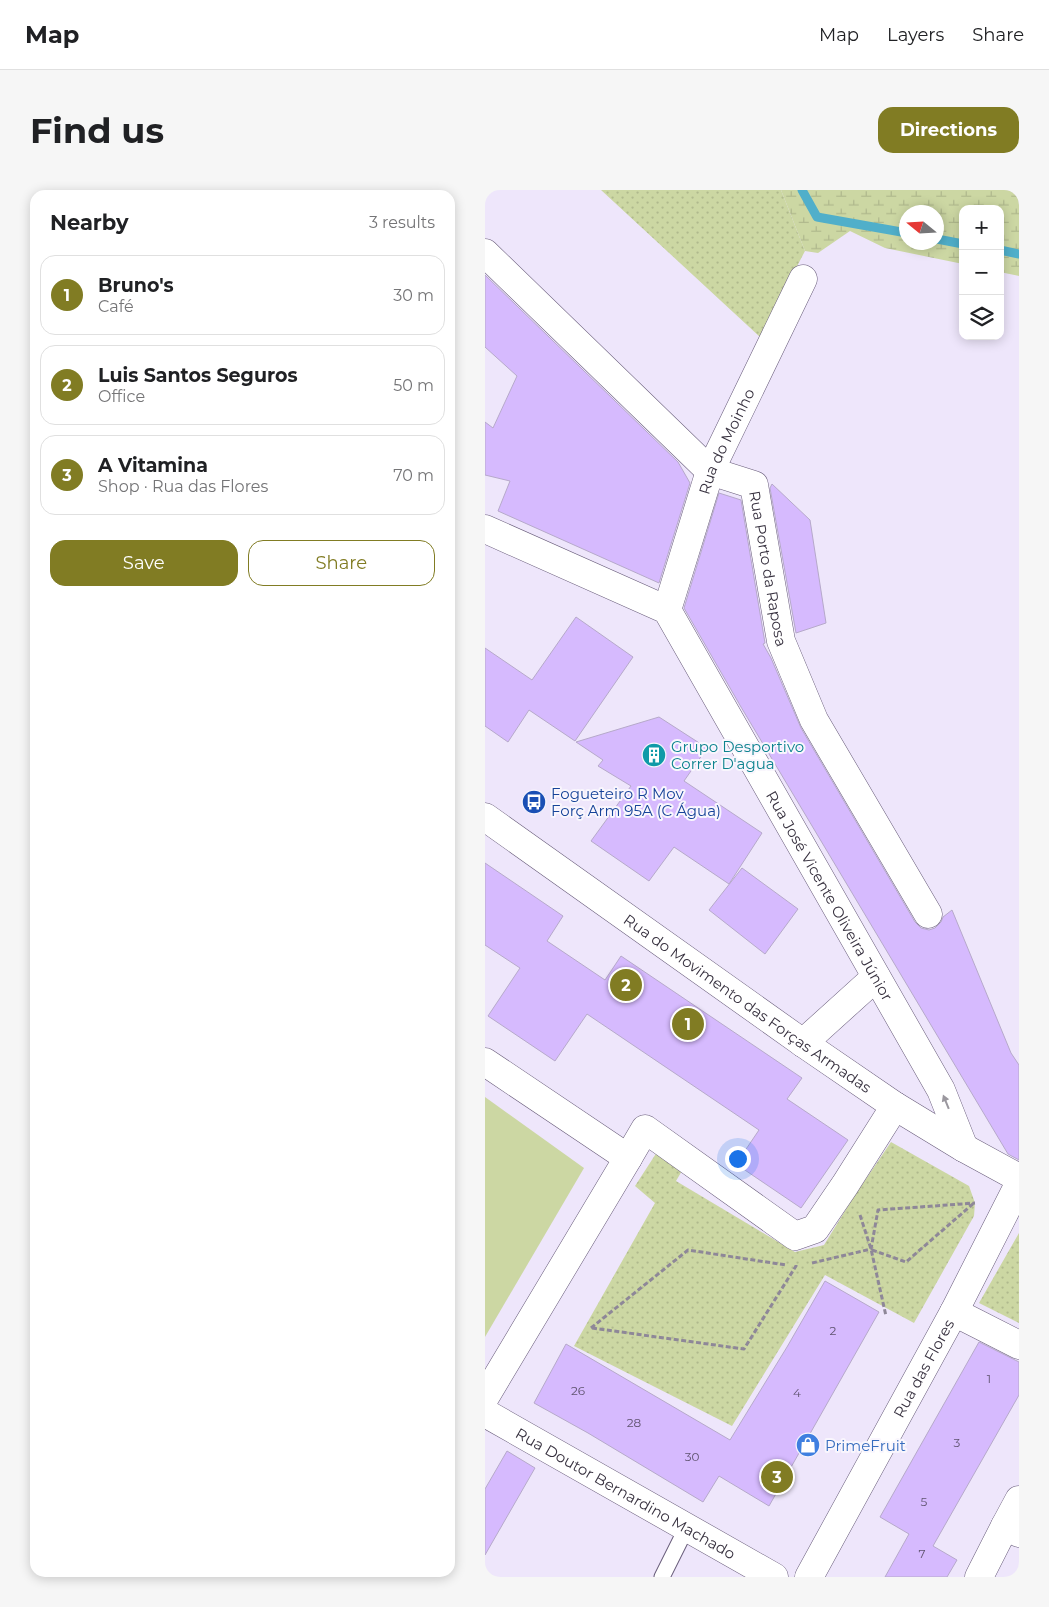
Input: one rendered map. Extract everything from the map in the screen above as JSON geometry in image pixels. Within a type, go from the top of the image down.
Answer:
[{"type":"street","name":"Rua Porto da Raposa","points":[[485,253],[710,471],[754,485],[781,641],[814,720],[928,914]]},
{"type":"street","name":"Rua do Moinho","points":[[667,610],[710,471],[803,279]]},
{"type":"street","points":[[485,529],[667,610]]},
{"type":"street","name":"Rua José Vicente Oliveira Júnior","points":[[667,610],[941,1090],[964,1148]]},
{"type":"street","name":"Rua do Movimento das Forças Armadas","points":[[485,817],[803,1043],[895,1106],[964,1148],[1019,1178]]},
{"type":"street","points":[[803,1043],[877,977]]},
{"type":"street","points":[[485,1062],[628,1158]]},
{"type":"street","points":[[485,1397],[645,1129],[795,1236],[815,1229],[895,1106]]},
{"type":"street","name":"Rua das Flores","points":[[809,1577],[954,1312],[1019,1184]]},
{"type":"street","points":[[954,1312],[1019,1345]]},
{"type":"street","name":"Rua Doutor Bernardino Machado","points":[[485,1413],[771,1575]]},
{"type":"street","points":[[979,1577],[1012,1529],[1019,1500]]},
{"type":"lane","points":[[666,1575],[687,1527]]},
{"type":"path","points":[[871,1249],[906,1262],[975,1203]]},
{"type":"path","points":[[859,1212],[871,1249],[886,1316]]},
{"type":"path","points":[[591,1328],[744,1349],[796,1266]]},
{"type":"green space","points":[[601,190],[781,190],[805,251],[760,337]]},
{"type":"green space","points":[[781,190],[1019,190],[1019,276],[1004,273],[1004,205],[959,205],[959,263],[885,248],[850,231],[818,253],[805,251]]},
{"type":"green space","points":[[485,1097],[584,1168],[485,1337]]},
{"type":"green space","points":[[891,1142],[969,1186],[975,1203],[974,1216],[914,1323],[825,1275],[732,1426],[574,1346],[655,1203],[635,1186],[659,1149],[686,1164],[676,1181],[795,1252],[824,1245]]},
{"type":"green space","points":[[1019,1233],[1019,1323],[979,1303]]},
{"type":"building","points":[[485,275],[678,462],[690,483],[659,583],[498,511],[510,481],[485,475],[485,422],[493,428],[517,376],[485,347]]},
{"type":"building","points":[[772,484],[810,520],[826,623],[796,633],[770,488]]},
{"type":"building","points":[[719,493],[741,500],[765,643],[763,644],[771,658],[801,728],[915,922],[921,928],[929,930],[935,928],[943,917],[952,910],[1011,1053],[1019,1065],[1019,1160],[1008,1154],[741,707],[684,608]]},
{"type":"building","points":[[576,617],[633,657],[575,741],[529,710],[508,742],[485,726],[485,648],[532,680]]},
{"type":"building","points":[[659,717],[707,748],[684,781],[762,833],[729,884],[674,847],[649,881],[591,841],[631,786],[598,766],[603,760],[576,742]]},
{"type":"building","points":[[485,863],[563,916],[547,941],[605,980],[621,956],[802,1078],[787,1099],[848,1140],[801,1208],[736,1164],[759,1130],[587,1014],[555,1061],[488,1016],[520,968],[485,945]]},
{"type":"building","points":[[742,868],[798,909],[765,954],[709,910]]},
{"type":"building","points":[[825,1281],[879,1312],[769,1506],[719,1476],[703,1502],[534,1403],[566,1344],[730,1440]]},
{"type":"building","points":[[979,1342],[1019,1362],[1019,1395],[933,1546],[957,1560],[947,1577],[885,1577],[909,1534],[880,1517]]},
{"type":"building","points":[[507,1451],[535,1468],[485,1555],[485,1489]]},
{"type":"waterway","points":[[802,190],[817,217],[899,232]]},
{"type":"waterway","points":[[944,240],[959,243]]},
{"type":"waterway","points":[[1004,251],[1019,254]]},
{"type":"place","name":"Grupo Desportivo Correr D'agua","points":[[654,755]]},
{"type":"place","name":"Fogueteiro R Mov Forç Arm 95A (C Água)","points":[[534,802]]},
{"type":"place","name":"Luis Santos Seguros","points":[[626,985]]},
{"type":"place","name":"Bruno's","points":[[688,1024]]},
{"type":"place","name":"PrimeFruit","points":[[808,1445]]},
{"type":"place","name":"A Vitamina","points":[[777,1477]]}]
